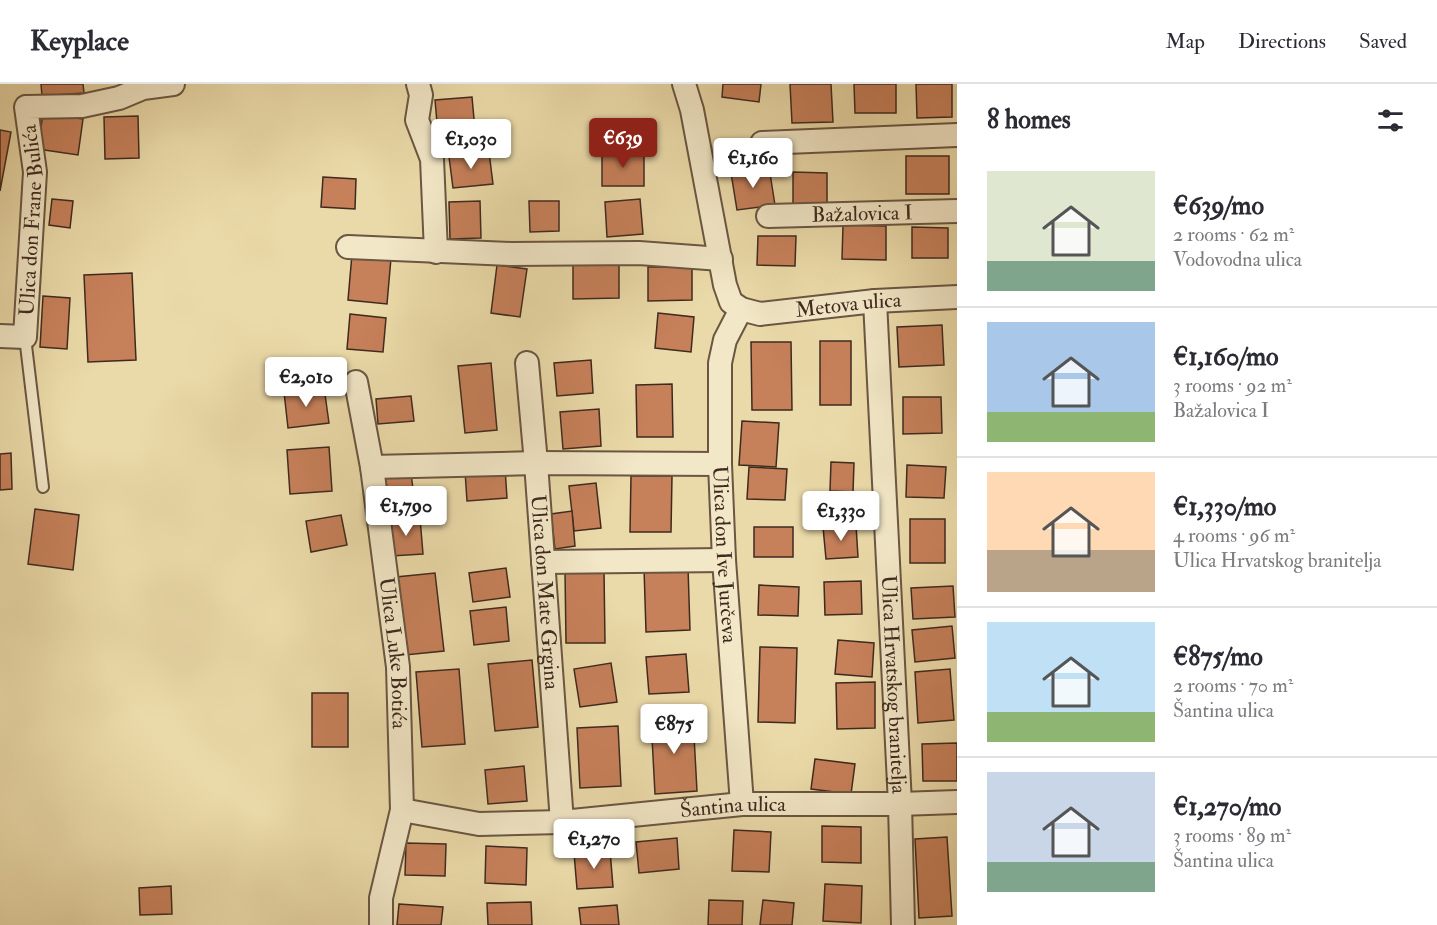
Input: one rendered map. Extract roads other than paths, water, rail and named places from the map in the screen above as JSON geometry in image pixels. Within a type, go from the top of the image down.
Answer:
[{"type":"street","points":[[418,84],[421,95],[417,120],[432,159],[436,252]]},
{"type":"street","points":[[684,84],[692,110],[725,285],[731,302],[741,309]]},
{"type":"street","name":"Ulica don Frane Bulića","points":[[0,336],[25,338],[35,172],[26,107],[82,106],[119,98],[143,88],[167,85]]},
{"type":"street","points":[[762,142],[957,135]]},
{"type":"street","name":"Bažalovica I","points":[[768,216],[957,211]]},
{"type":"street","points":[[348,247],[510,254],[639,253],[721,259]]},
{"type":"street","name":"Metova ulica","points":[[741,309],[760,314],[875,302],[957,297]]},
{"type":"street","name":"Ulica Hrvatskog branitelja","points":[[875,302],[900,804],[903,925]]},
{"type":"street","name":"Ulica don Ive Jurčeva","points":[[741,309],[725,340],[720,363],[720,464],[724,560],[742,804]]},
{"type":"street","name":"Ulica don Mate Grgina","points":[[527,363],[562,822]]},
{"type":"street","name":"Ulica Luke Botića","points":[[356,382],[372,467],[398,667],[402,810],[381,898],[381,925]]},
{"type":"street","points":[[372,467],[536,463],[720,464]]},
{"type":"street","points":[[543,562],[724,560]]},
{"type":"street","name":"Šantina ulica","points":[[402,810],[479,824],[562,822],[742,804],[957,802]]},
{"type":"lane","points":[[25,338],[42,487]]}]
